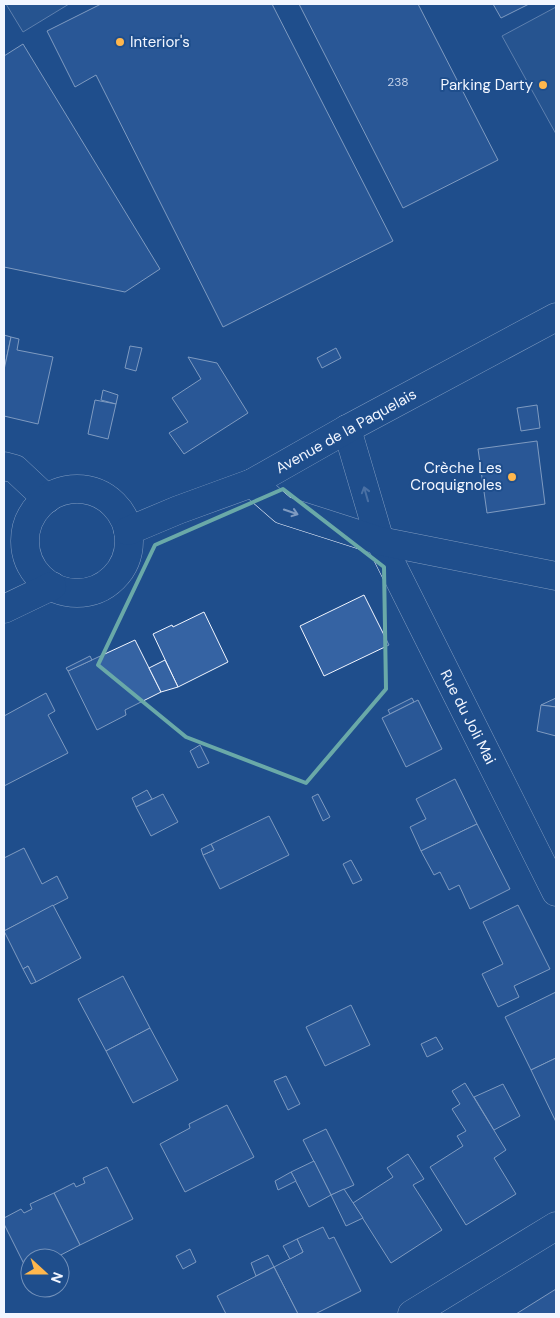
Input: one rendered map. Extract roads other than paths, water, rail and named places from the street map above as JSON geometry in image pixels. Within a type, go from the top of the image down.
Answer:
[{"type":"street","name":"Avenue de la Paquelais","points":[[128,531],[178,510],[252,483],[347,429],[556,317]]},
{"type":"street","name":"Rue du Joli Mai","points":[[347,429],[380,541],[556,892]]},
{"type":"street","points":[[4,466],[15,469],[46,499]]},
{"type":"street","points":[[252,483],[283,510],[380,541],[556,576]]},
{"type":"street","points":[[79,488],[96,492],[111,501],[122,514],[128,531],[128,548],[124,563],[114,577],[101,587],[85,592],[68,592],[52,586],[39,576],[29,561],[26,544],[27,527],[34,511],[46,499],[62,491],[79,488]]},
{"type":"street","points":[[4,609],[52,586]]},
{"type":"street","points":[[412,1314],[556,1226]]},
{"type":"place","name":"Interior's","points":[[120,42]]},
{"type":"place","name":"Parking Darty","points":[[543,85]]},
{"type":"place","name":"Crèche Les Croquignoles","points":[[512,477]]}]
